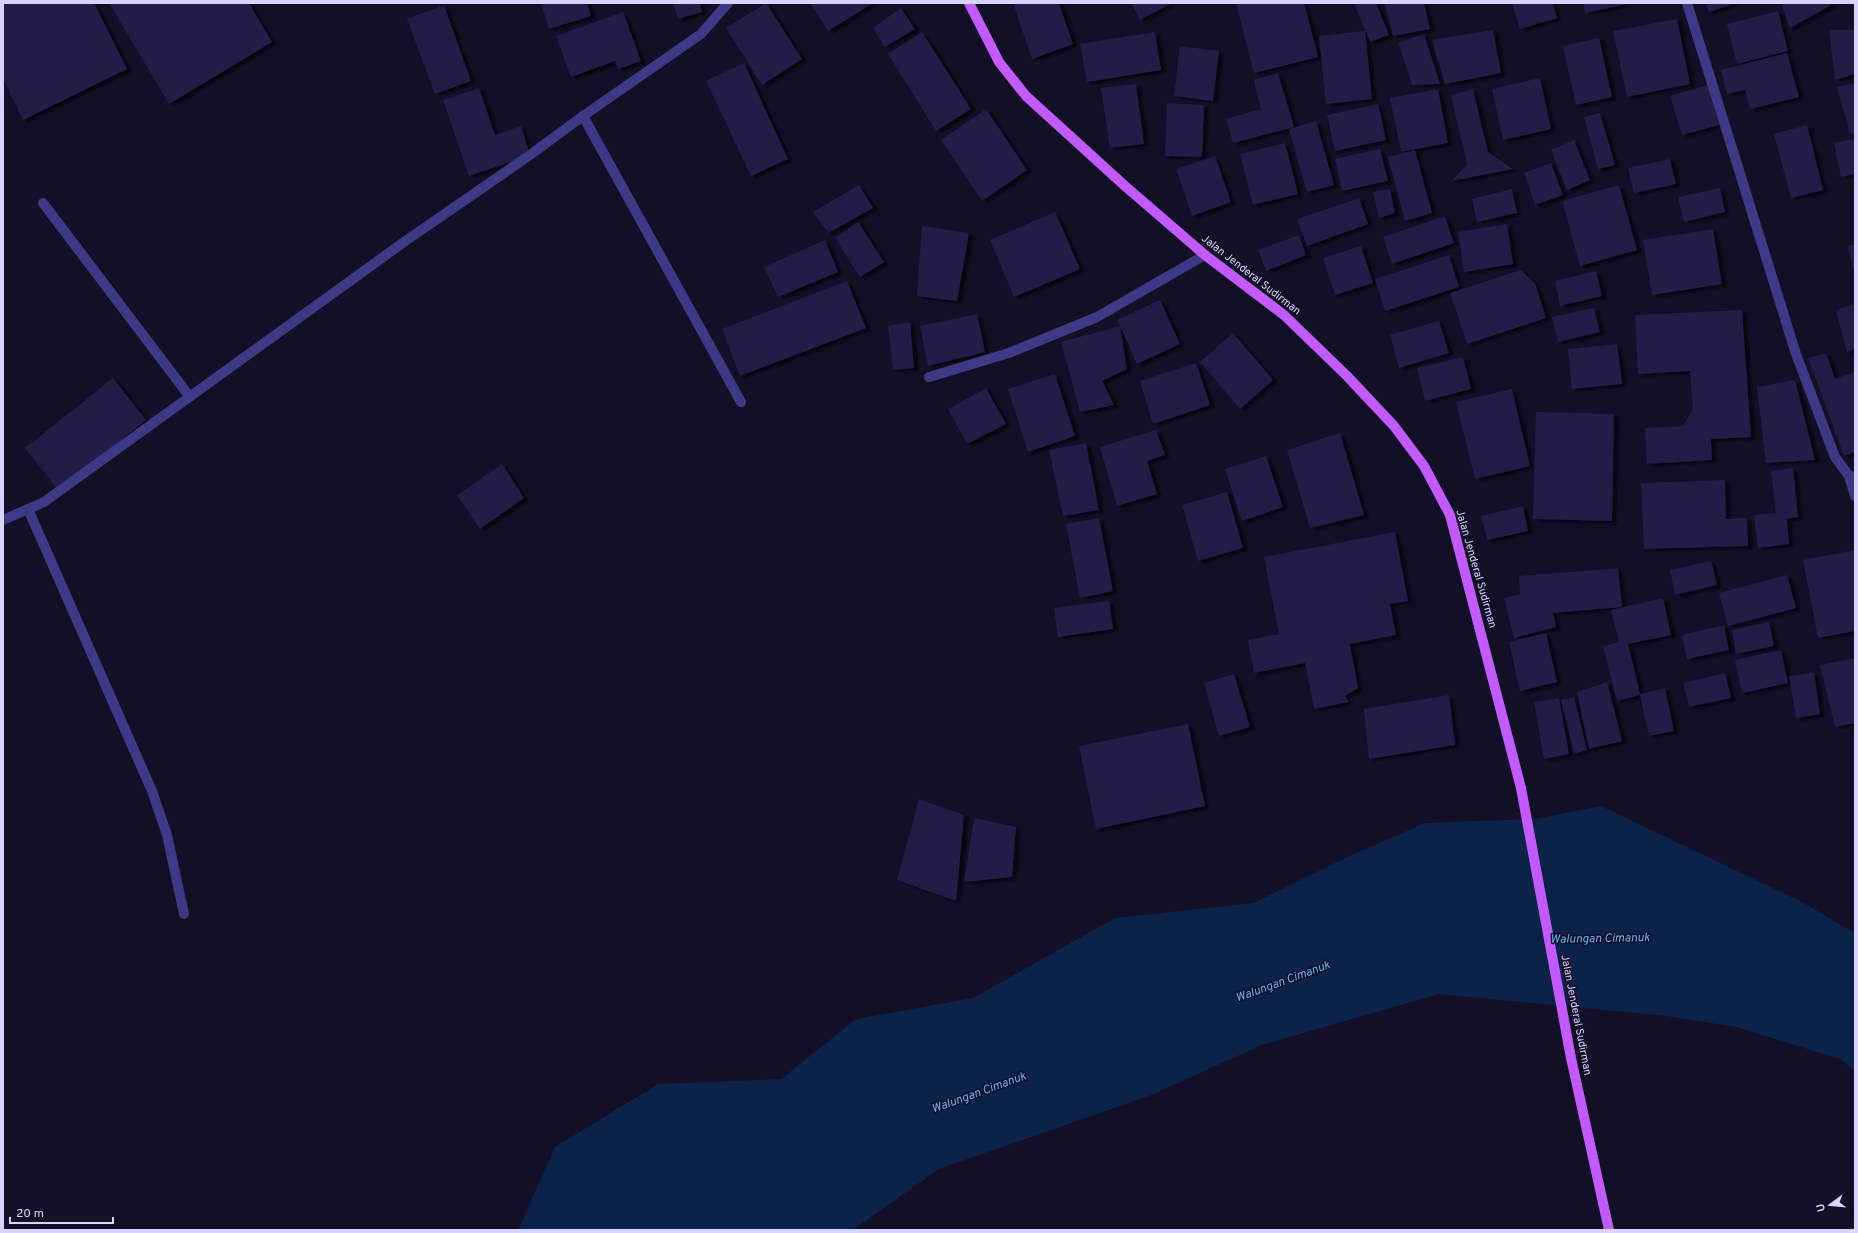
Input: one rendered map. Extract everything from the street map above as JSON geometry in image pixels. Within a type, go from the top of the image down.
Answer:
[{"type":"main road","name":"Jalan Jenderal Sudirman","points":[[969,3],[999,62],[1026,96],[1125,186],[1205,255],[1284,315],[1326,356],[1394,426],[1424,466],[1450,515],[1521,788],[1571,1058],[1609,1230]]},
{"type":"street","points":[[3,520],[44,502],[404,242],[701,34],[728,3]]},
{"type":"street","points":[[1687,3],[1796,354],[1835,457],[1852,476],[1855,496]]},
{"type":"street","points":[[582,116],[741,402]]},
{"type":"street","points":[[43,203],[190,397]]},
{"type":"street","points":[[929,377],[1008,353],[1097,316],[1205,255]]},
{"type":"street","points":[[28,509],[152,791],[167,835],[184,914]]},
{"type":"water","name":"Walungan Cimanuk","points":[[1601,806],[1802,902],[1855,933],[1855,1071],[1840,1059],[1736,1027],[1666,1016],[1439,994],[1262,1045],[1149,1096],[939,1169],[853,1230],[518,1230],[555,1147],[658,1084],[781,1079],[856,1019],[973,998],[1115,918],[1254,903],[1345,858],[1425,823],[1535,819]]},
{"type":"building","points":[[3,3],[94,3],[127,69],[23,120],[3,78]]},
{"type":"building","points":[[109,3],[249,3],[272,42],[169,104]]},
{"type":"building","points":[[541,3],[587,3],[591,16],[549,29]]},
{"type":"building","points":[[673,3],[700,3],[702,12],[678,19]]},
{"type":"building","points":[[766,3],[802,59],[762,85],[726,28]]},
{"type":"building","points":[[810,3],[873,3],[828,31]]},
{"type":"building","points":[[1013,3],[1059,3],[1073,44],[1032,59]]},
{"type":"building","points":[[1131,3],[1172,3],[1140,20]]},
{"type":"building","points":[[1236,3],[1304,3],[1318,57],[1254,73]]},
{"type":"building","points":[[1354,3],[1376,3],[1389,35],[1370,42]]},
{"type":"building","points":[[1385,3],[1424,3],[1430,29],[1393,36]]},
{"type":"building","points":[[1512,3],[1553,3],[1557,18],[1520,29]]},
{"type":"building","points":[[1583,3],[1627,3],[1627,4],[1585,13]]},
{"type":"building","points":[[1706,3],[1736,3],[1709,12]]},
{"type":"building","points":[[1781,3],[1835,3],[1790,28]]},
{"type":"building","points":[[444,5],[471,81],[435,94],[407,19]]},
{"type":"building","points":[[901,8],[915,29],[885,47],[873,28]]},
{"type":"building","points":[[1778,11],[1788,51],[1737,64],[1727,24]]},
{"type":"building","points":[[623,12],[641,61],[618,69],[615,61],[571,77],[556,36]]},
{"type":"building","points":[[1677,19],[1690,84],[1627,97],[1613,31]]},
{"type":"building","points":[[1493,30],[1501,73],[1445,84],[1432,40]]},
{"type":"building","points":[[1829,30],[1855,30],[1855,74],[1835,80]]},
{"type":"building","points":[[1365,31],[1372,99],[1326,104],[1319,36]]},
{"type":"building","points":[[922,32],[971,109],[936,131],[888,54]]},
{"type":"building","points":[[1155,32],[1161,70],[1087,82],[1080,44]]},
{"type":"building","points":[[1424,34],[1440,84],[1412,85],[1398,43]]},
{"type":"building","points":[[1599,38],[1612,97],[1576,105],[1563,46]]},
{"type":"building","points":[[1180,46],[1219,51],[1213,101],[1174,96]]},
{"type":"building","points":[[1787,53],[1799,97],[1750,109],[1745,90],[1727,94],[1721,70]]},
{"type":"building","points":[[744,63],[788,159],[751,176],[706,81]]},
{"type":"building","points":[[1278,73],[1294,127],[1233,143],[1226,119],[1261,109],[1254,80]]},
{"type":"building","points":[[1540,78],[1551,129],[1503,140],[1492,89]]},
{"type":"building","points":[[1855,83],[1855,133],[1850,134],[1837,87]]},
{"type":"building","points":[[1136,84],[1144,144],[1110,148],[1101,88]]},
{"type":"building","points":[[1708,85],[1719,125],[1682,135],[1670,96]]},
{"type":"building","points":[[479,88],[495,135],[521,126],[530,155],[469,176],[443,100]]},
{"type":"building","points":[[1438,89],[1448,143],[1401,152],[1390,98]]},
{"type":"building","points":[[1473,89],[1488,152],[1513,169],[1451,181],[1467,165],[1451,95]]},
{"type":"building","points":[[1167,103],[1204,105],[1202,157],[1165,156]]},
{"type":"building","points":[[1378,104],[1386,140],[1335,151],[1327,115]]},
{"type":"building","points":[[986,109],[1027,170],[982,201],[941,140]]},
{"type":"building","points":[[1600,113],[1615,165],[1598,169],[1584,117]]},
{"type":"building","points":[[1316,121],[1334,185],[1307,192],[1289,129]]},
{"type":"building","points":[[1807,125],[1823,190],[1791,198],[1774,134]]},
{"type":"building","points":[[1855,139],[1855,174],[1841,177],[1834,143]]},
{"type":"building","points":[[1574,140],[1590,180],[1567,190],[1551,150]]},
{"type":"building","points":[[1285,143],[1298,194],[1253,205],[1240,154]]},
{"type":"building","points":[[1380,149],[1388,181],[1342,191],[1335,159]]},
{"type":"building","points":[[1415,150],[1432,213],[1405,221],[1388,157]]},
{"type":"building","points":[[1215,156],[1231,202],[1192,216],[1176,169]]},
{"type":"building","points":[[1670,159],[1676,184],[1634,193],[1628,168]]},
{"type":"building","points":[[1551,163],[1563,195],[1535,205],[1524,173]]},
{"type":"building","points":[[859,185],[873,208],[828,233],[813,212]]},
{"type":"building","points":[[1619,185],[1637,250],[1580,266],[1562,201]]},
{"type":"building","points":[[1720,188],[1725,212],[1684,222],[1678,197]]},
{"type":"building","points":[[1390,189],[1395,213],[1379,218],[1373,192]]},
{"type":"building","points":[[1512,189],[1517,213],[1477,222],[1472,199]]},
{"type":"building","points":[[1359,198],[1368,224],[1307,246],[1297,219]]},
{"type":"building","points":[[1055,212],[1080,269],[1014,297],[990,240]]},
{"type":"building","points":[[1445,216],[1454,243],[1392,264],[1383,237]]},
{"type":"building","points":[[858,222],[884,262],[860,277],[835,238]]},
{"type":"building","points":[[1507,224],[1513,264],[1464,272],[1458,232]]},
{"type":"building","points":[[922,226],[969,233],[957,301],[917,296]]},
{"type":"building","points":[[1713,229],[1722,284],[1652,295],[1643,240]]},
{"type":"building","points":[[1299,235],[1306,255],[1266,271],[1258,250]]},
{"type":"building","points":[[825,240],[838,272],[778,297],[764,267]]},
{"type":"building","points":[[1855,244],[1855,272],[1854,272],[1848,246]]},
{"type":"building","points":[[1361,246],[1373,283],[1335,295],[1323,258]]},
{"type":"building","points":[[1449,255],[1459,287],[1385,311],[1375,279]]},
{"type":"building","points":[[1521,270],[1535,283],[1546,318],[1467,344],[1450,293]]},
{"type":"building","points":[[1596,271],[1602,296],[1560,306],[1555,281]]},
{"type":"building","points":[[847,281],[866,328],[740,376],[722,329]]},
{"type":"building","points":[[1160,300],[1180,344],[1137,364],[1117,320]]},
{"type":"building","points":[[1855,304],[1855,349],[1847,352],[1836,310]]},
{"type":"building","points":[[1594,308],[1600,332],[1558,342],[1552,317]]},
{"type":"building","points":[[1742,310],[1751,437],[1711,439],[1712,460],[1647,464],[1645,428],[1683,426],[1693,409],[1690,371],[1638,374],[1635,315]]},
{"type":"building","points":[[977,314],[985,352],[928,366],[920,326]]},
{"type":"building","points":[[1439,321],[1449,353],[1399,368],[1390,335]]},
{"type":"building","points":[[910,322],[914,368],[893,370],[888,326]]},
{"type":"building","points":[[1120,326],[1127,369],[1102,381],[1114,405],[1080,412],[1061,342]]},
{"type":"building","points":[[1233,333],[1273,380],[1240,409],[1200,362]]},
{"type":"building","points":[[1617,344],[1622,384],[1572,389],[1568,349]]},
{"type":"building","points":[[1826,353],[1835,379],[1855,372],[1855,452],[1844,456],[1808,358]]},
{"type":"building","points":[[1463,357],[1471,389],[1425,401],[1417,368]]},
{"type":"building","points":[[1196,363],[1210,405],[1153,424],[1140,381]]},
{"type":"building","points":[[1055,374],[1075,436],[1028,452],[1008,389]]},
{"type":"building","points":[[113,378],[146,420],[58,490],[25,448]]},
{"type":"building","points":[[1795,380],[1815,460],[1766,463],[1757,387]]},
{"type":"building","points":[[986,388],[1006,424],[967,444],[948,409]]},
{"type":"building","points":[[1512,389],[1530,466],[1475,479],[1456,402]]},
{"type":"building","points":[[1536,412],[1614,414],[1612,521],[1533,519]]},
{"type":"building","points":[[1156,430],[1165,455],[1147,461],[1157,494],[1117,506],[1100,447]]},
{"type":"building","points":[[1340,433],[1364,515],[1310,528],[1287,450]]},
{"type":"building","points":[[1086,443],[1099,510],[1063,516],[1049,450]]},
{"type":"building","points":[[1266,456],[1283,507],[1242,521],[1225,469]]},
{"type":"building","points":[[502,464],[524,498],[480,529],[457,495]]},
{"type":"building","points":[[1793,468],[1798,517],[1787,519],[1789,544],[1758,548],[1754,515],[1776,513],[1771,471]]},
{"type":"building","points":[[1725,480],[1726,519],[1747,518],[1748,546],[1644,549],[1641,483]]},
{"type":"building","points":[[1227,492],[1243,548],[1198,561],[1182,505]]},
{"type":"building","points":[[1523,506],[1528,531],[1487,540],[1481,516]]},
{"type":"building","points":[[1099,518],[1113,591],[1080,598],[1066,524]]},
{"type":"building","points":[[1395,532],[1408,601],[1390,604],[1396,635],[1350,644],[1358,688],[1345,696],[1349,702],[1314,709],[1305,663],[1254,673],[1248,640],[1279,634],[1264,557]]},
{"type":"building","points":[[1855,550],[1855,631],[1818,638],[1803,560]]},
{"type":"building","points":[[1711,561],[1717,585],[1675,595],[1670,570]]},
{"type":"building","points":[[1618,568],[1622,607],[1553,613],[1556,627],[1514,638],[1504,598],[1520,594],[1519,576]]},
{"type":"building","points":[[1787,575],[1796,608],[1728,626],[1719,593]]},
{"type":"building","points":[[1663,598],[1671,635],[1628,644],[1640,694],[1665,688],[1674,731],[1649,736],[1640,695],[1617,701],[1603,646],[1619,642],[1611,610]]},
{"type":"building","points":[[1109,601],[1113,629],[1058,637],[1054,608]]},
{"type":"building","points":[[1769,622],[1774,646],[1736,654],[1732,630]]},
{"type":"building","points":[[1724,625],[1729,650],[1687,659],[1682,635]]},
{"type":"building","points":[[1546,633],[1557,682],[1520,691],[1509,642]]},
{"type":"building","points":[[1781,650],[1788,683],[1742,693],[1735,660]]},
{"type":"building","points":[[1855,658],[1855,723],[1835,727],[1820,665]]},
{"type":"building","points":[[1814,672],[1820,714],[1796,718],[1789,676]]},
{"type":"building","points":[[1725,673],[1731,698],[1689,707],[1683,683]]},
{"type":"building","points":[[1234,674],[1250,727],[1219,736],[1204,683]]},
{"type":"building","points":[[1607,682],[1622,741],[1589,749],[1577,692]]},
{"type":"building","points":[[1449,695],[1455,745],[1369,759],[1364,709]]},
{"type":"building","points":[[1574,697],[1587,750],[1574,754],[1561,700]]},
{"type":"building","points":[[1559,698],[1569,754],[1544,759],[1534,702]]},
{"type":"building","points":[[1188,724],[1205,806],[1096,829],[1079,746]]},
{"type":"building","points":[[919,799],[964,815],[956,901],[897,880]]},
{"type":"building","points":[[974,818],[1016,827],[1012,877],[964,882]]}]
